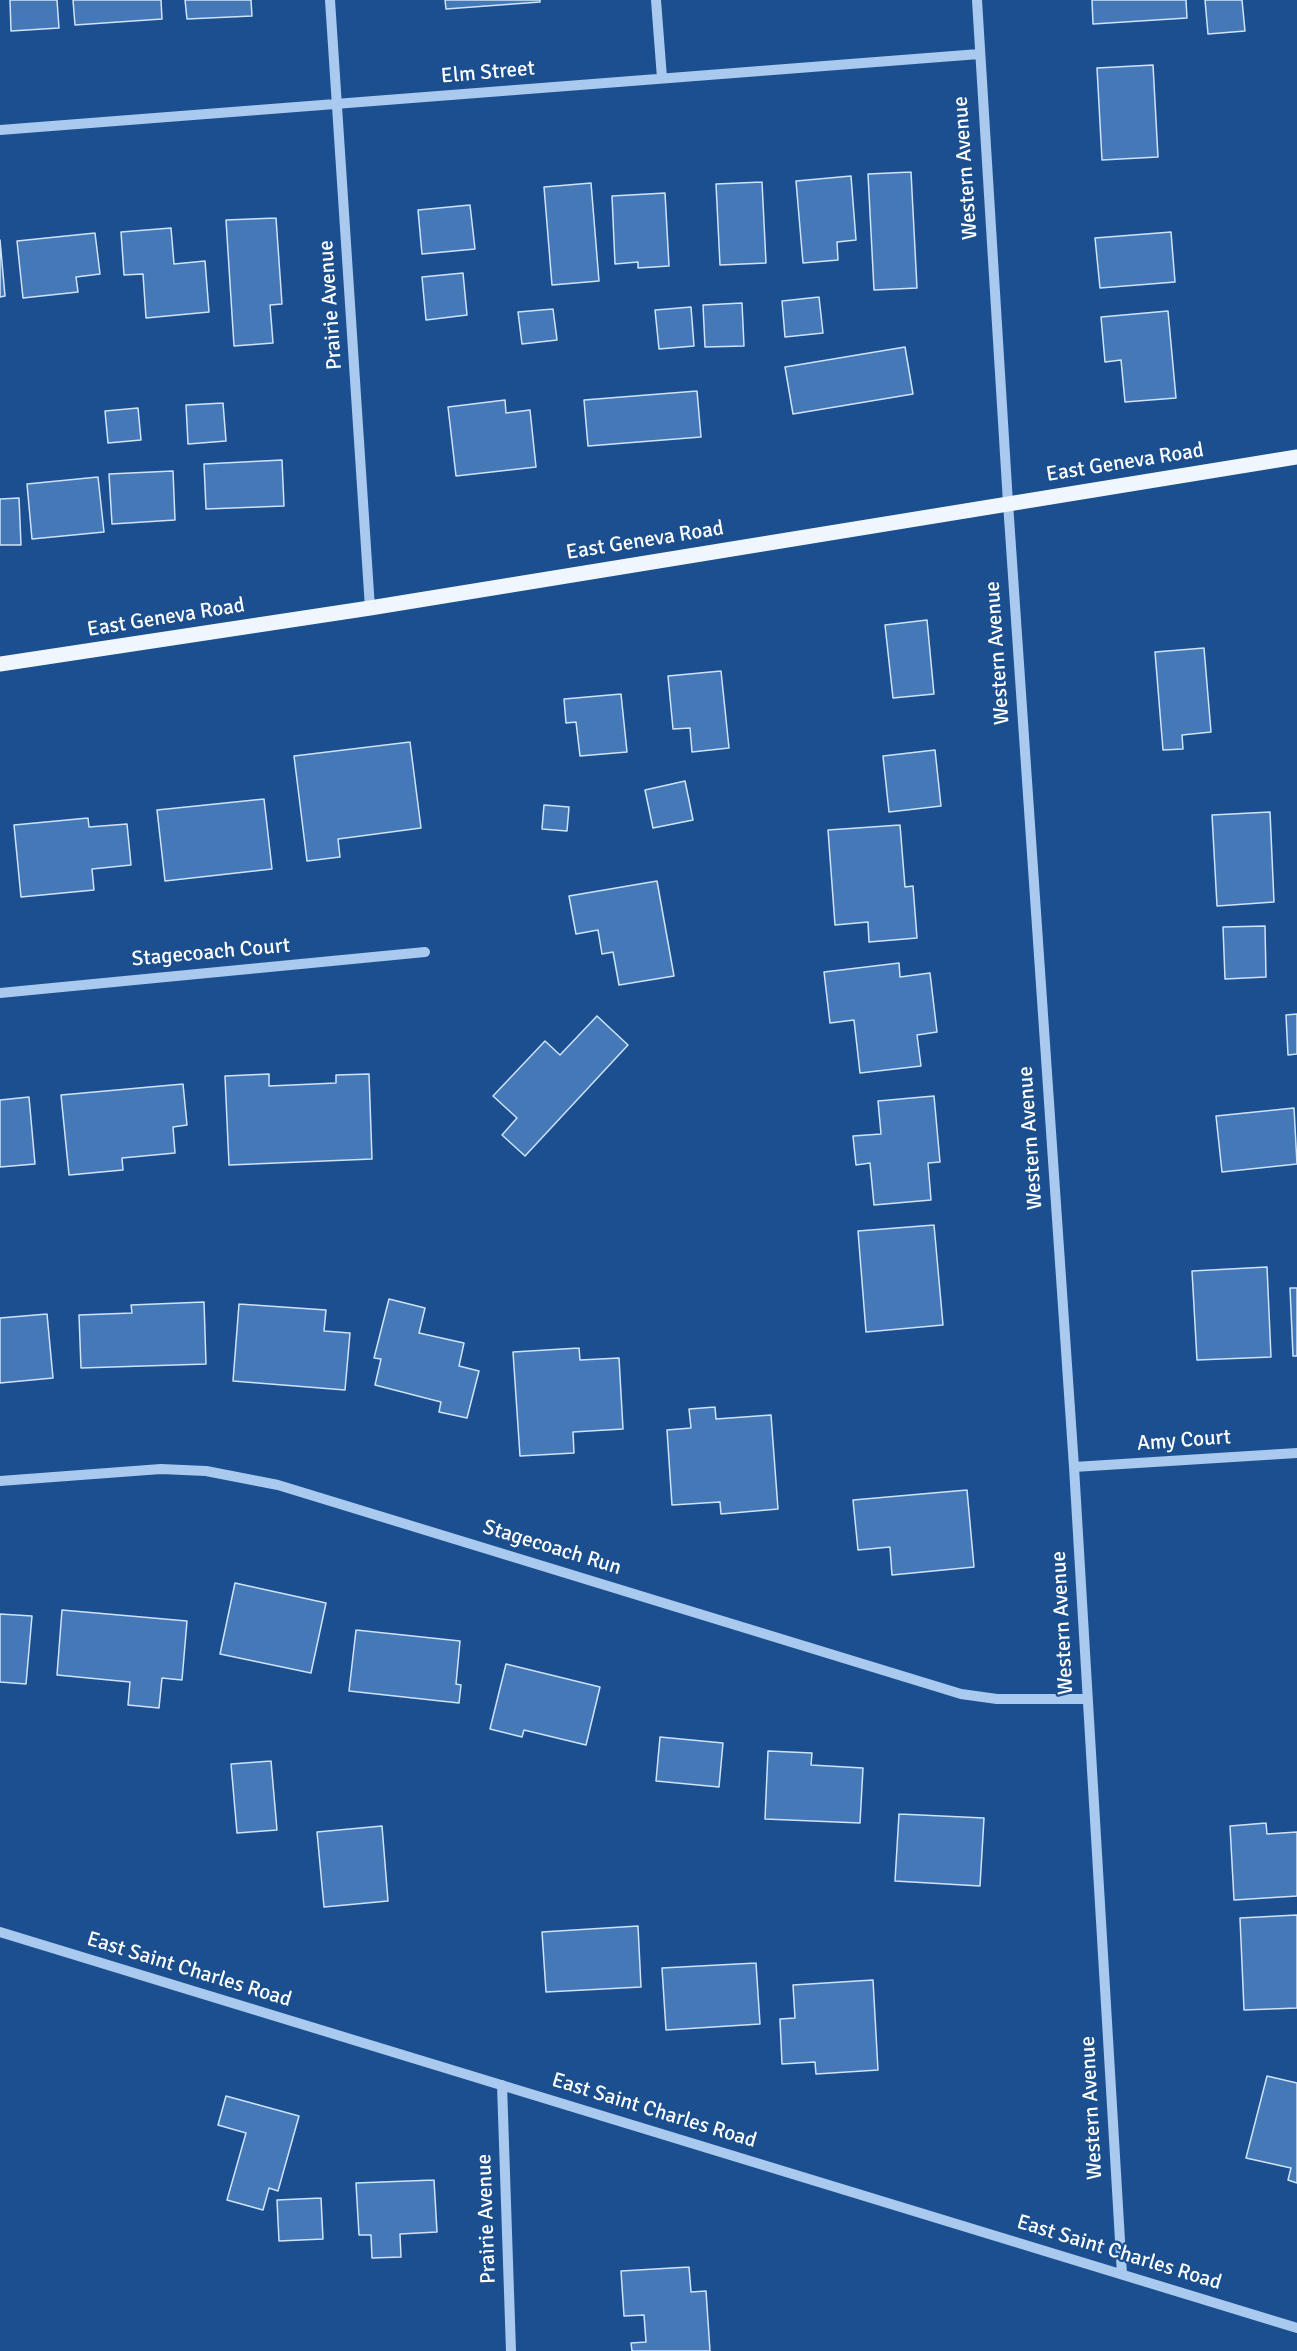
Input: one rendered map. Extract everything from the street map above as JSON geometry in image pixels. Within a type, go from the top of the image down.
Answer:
[{"type":"main road","name":"East Geneva Road","points":[[0,664],[370,608],[1008,502],[1297,457]]},
{"type":"street","name":"Prairie Avenue","points":[[330,0],[370,608]]},
{"type":"street","points":[[656,0],[662,78]]},
{"type":"street","name":"Western Avenue","points":[[977,0],[1008,502],[1074,1467],[1122,2274]]},
{"type":"street","name":"Elm Street","points":[[0,130],[979,54]]},
{"type":"street","name":"Stagecoach Court","points":[[0,993],[425,952]]},
{"type":"street","name":"Amy Court","points":[[1074,1467],[1297,1453]]},
{"type":"street","name":"Stagecoach Run","points":[[0,1481],[161,1469],[206,1471],[278,1485],[962,1694],[997,1699],[1087,1699]]},
{"type":"street","name":"East Saint Charles Road","points":[[0,1932],[1297,2328]]},
{"type":"street","name":"Prairie Avenue","points":[[502,2085],[511,2351]]},
{"type":"building","points":[[10,0],[57,0],[59,28],[11,31]]},
{"type":"building","points":[[73,0],[161,0],[162,19],[75,25]]},
{"type":"building","points":[[185,0],[251,0],[252,16],[187,19]]},
{"type":"building","points":[[445,0],[540,0],[540,2],[446,9]]},
{"type":"building","points":[[1092,0],[1186,0],[1187,18],[1093,24]]},
{"type":"building","points":[[1205,0],[1242,0],[1245,31],[1208,34]]},
{"type":"building","points":[[1153,65],[1158,157],[1102,160],[1097,68]]},
{"type":"building","points":[[911,172],[917,288],[874,290],[868,174]]},
{"type":"building","points":[[851,176],[856,240],[837,242],[838,260],[803,263],[796,181]]},
{"type":"building","points":[[762,182],[766,263],[720,265],[716,184]]},
{"type":"building","points":[[591,183],[599,281],[552,285],[544,187]]},
{"type":"building","points":[[665,193],[669,266],[638,268],[638,262],[615,264],[612,196]]},
{"type":"building","points":[[470,205],[475,249],[422,254],[418,210]]},
{"type":"building","points":[[276,218],[282,304],[270,305],[273,343],[234,346],[226,220]]},
{"type":"building","points":[[171,228],[174,264],[205,261],[209,312],[146,318],[143,274],[124,275],[121,232]]},
{"type":"building","points":[[1171,232],[1175,282],[1100,288],[1095,238]]},
{"type":"building","points":[[95,233],[100,274],[76,277],[78,292],[23,298],[17,241]]},
{"type":"building","points":[[0,240],[5,296],[0,297]]},
{"type":"building","points":[[463,273],[467,315],[426,320],[422,277]]},
{"type":"building","points":[[819,297],[823,333],[785,337],[782,301]]},
{"type":"building","points":[[742,303],[744,346],[705,347],[703,305]]},
{"type":"building","points":[[691,307],[694,346],[659,349],[655,310]]},
{"type":"building","points":[[553,309],[557,340],[522,344],[518,312]]},
{"type":"building","points":[[1168,311],[1176,398],[1125,402],[1121,360],[1105,362],[1101,317]]},
{"type":"building","points":[[905,347],[913,394],[793,414],[785,367]]},
{"type":"building","points":[[697,391],[701,437],[588,446],[584,400]]},
{"type":"building","points":[[505,400],[506,413],[530,410],[536,467],[456,476],[448,407]]},
{"type":"building","points":[[223,403],[226,441],[188,444],[186,405]]},
{"type":"building","points":[[138,408],[141,440],[108,443],[105,411]]},
{"type":"building","points":[[282,460],[284,506],[206,509],[204,464]]},
{"type":"building","points":[[173,471],[175,520],[112,524],[109,474]]},
{"type":"building","points":[[98,477],[104,532],[32,539],[27,484]]},
{"type":"building","points":[[19,498],[21,545],[0,545],[0,499]]},
{"type":"building","points":[[927,620],[934,694],[893,698],[885,625]]},
{"type":"building","points":[[1204,648],[1211,732],[1182,735],[1183,749],[1163,750],[1155,652]]},
{"type":"building","points":[[721,671],[729,748],[692,752],[690,728],[673,729],[668,676]]},
{"type":"building","points":[[621,694],[627,752],[580,756],[576,722],[566,723],[564,699]]},
{"type":"building","points":[[410,742],[421,828],[338,839],[340,857],[307,861],[294,756]]},
{"type":"building","points":[[935,750],[941,806],[889,812],[883,756]]},
{"type":"building","points":[[685,781],[693,820],[653,828],[645,790]]},
{"type":"building","points":[[264,799],[272,869],[165,881],[157,810]]},
{"type":"building","points":[[544,805],[569,807],[567,831],[542,829]]},
{"type":"building","points":[[1270,812],[1274,902],[1217,906],[1212,815]]},
{"type":"building","points":[[88,818],[89,827],[127,824],[131,865],[92,869],[94,890],[21,897],[14,825]]},
{"type":"building","points":[[900,825],[905,887],[913,886],[917,938],[869,942],[868,922],[835,925],[828,830]]},
{"type":"building","points":[[657,881],[674,976],[619,985],[613,952],[602,954],[598,930],[576,934],[569,896]]},
{"type":"building","points":[[1265,926],[1266,977],[1225,979],[1223,927]]},
{"type":"building","points":[[899,963],[900,977],[930,973],[937,1032],[917,1035],[921,1066],[860,1073],[854,1020],[830,1023],[824,972]]},
{"type":"building","points":[[1297,1014],[1297,1054],[1288,1055],[1286,1015]]},
{"type":"building","points":[[597,1016],[628,1045],[525,1156],[502,1135],[517,1118],[493,1096],[545,1041],[560,1055]]},
{"type":"building","points":[[269,1074],[269,1086],[336,1083],[336,1075],[369,1074],[372,1159],[229,1165],[225,1076]]},
{"type":"building","points":[[183,1084],[187,1125],[173,1127],[175,1153],[122,1158],[123,1170],[69,1175],[61,1095]]},
{"type":"building","points":[[934,1096],[940,1162],[928,1163],[931,1200],[874,1205],[870,1163],[856,1165],[853,1136],[881,1134],[878,1101]]},
{"type":"building","points":[[29,1097],[35,1164],[0,1167],[0,1100]]},
{"type":"building","points":[[1294,1108],[1297,1164],[1222,1172],[1216,1116]]},
{"type":"building","points":[[934,1225],[943,1325],[866,1332],[858,1231]]},
{"type":"building","points":[[1267,1267],[1271,1357],[1197,1360],[1192,1271]]},
{"type":"building","points":[[1290,1288],[1297,1288],[1297,1356],[1293,1356]]},
{"type":"building","points":[[389,1299],[425,1308],[419,1333],[464,1343],[459,1366],[479,1371],[467,1418],[439,1412],[441,1402],[375,1385],[381,1359],[374,1358]]},
{"type":"building","points":[[204,1302],[206,1364],[81,1368],[79,1315],[132,1313],[131,1305]]},
{"type":"building","points":[[239,1304],[326,1310],[324,1331],[350,1333],[345,1390],[233,1381]]},
{"type":"building","points":[[47,1314],[53,1378],[0,1383],[0,1318]]},
{"type":"building","points":[[579,1348],[580,1360],[619,1358],[623,1429],[573,1432],[574,1453],[520,1456],[513,1352]]},
{"type":"building","points":[[715,1407],[716,1419],[771,1415],[778,1509],[721,1514],[720,1502],[672,1505],[667,1430],[691,1428],[689,1409]]},
{"type":"building","points":[[967,1490],[974,1567],[892,1575],[890,1547],[858,1550],[853,1500]]},
{"type":"building","points":[[235,1583],[326,1603],[311,1673],[220,1654]]},
{"type":"building","points":[[62,1610],[187,1621],[182,1680],[162,1678],[159,1708],[128,1705],[130,1682],[57,1675]]},
{"type":"building","points":[[0,1614],[32,1616],[26,1684],[0,1682]]},
{"type":"building","points":[[356,1630],[460,1641],[456,1684],[461,1685],[459,1703],[349,1691]]},
{"type":"building","points":[[506,1664],[600,1687],[586,1745],[524,1730],[522,1737],[490,1729]]},
{"type":"building","points":[[660,1737],[723,1743],[719,1787],[656,1781]]},
{"type":"building","points":[[768,1751],[812,1753],[811,1765],[863,1768],[860,1823],[765,1819]]},
{"type":"building","points":[[271,1761],[277,1830],[237,1833],[231,1764]]},
{"type":"building","points":[[899,1814],[984,1818],[980,1886],[895,1881]]},
{"type":"building","points":[[1266,1823],[1267,1834],[1297,1832],[1297,1896],[1234,1900],[1230,1826]]},
{"type":"building","points":[[382,1826],[388,1901],[324,1907],[317,1832]]},
{"type":"building","points":[[1297,1915],[1297,2008],[1244,2010],[1240,1918]]},
{"type":"building","points":[[638,1926],[641,1987],[546,1992],[542,1932]]},
{"type":"building","points":[[756,1963],[760,2024],[666,2030],[662,1968]]},
{"type":"building","points":[[873,1980],[878,2070],[816,2074],[815,2062],[782,2064],[780,2019],[795,2018],[793,1985]]},
{"type":"building","points":[[1267,2076],[1297,2083],[1297,2183],[1288,2180],[1291,2168],[1246,2158]]},
{"type":"building","points":[[226,2096],[299,2116],[278,2191],[269,2188],[263,2210],[227,2200],[246,2133],[218,2125]]},
{"type":"building","points":[[434,2180],[437,2232],[400,2234],[401,2257],[372,2258],[371,2235],[359,2235],[356,2183]]},
{"type":"building","points":[[321,2198],[323,2239],[279,2241],[277,2200]]},
{"type":"building","points":[[689,2267],[691,2292],[706,2291],[710,2351],[632,2351],[631,2343],[646,2342],[644,2315],[624,2316],[621,2271]]}]
